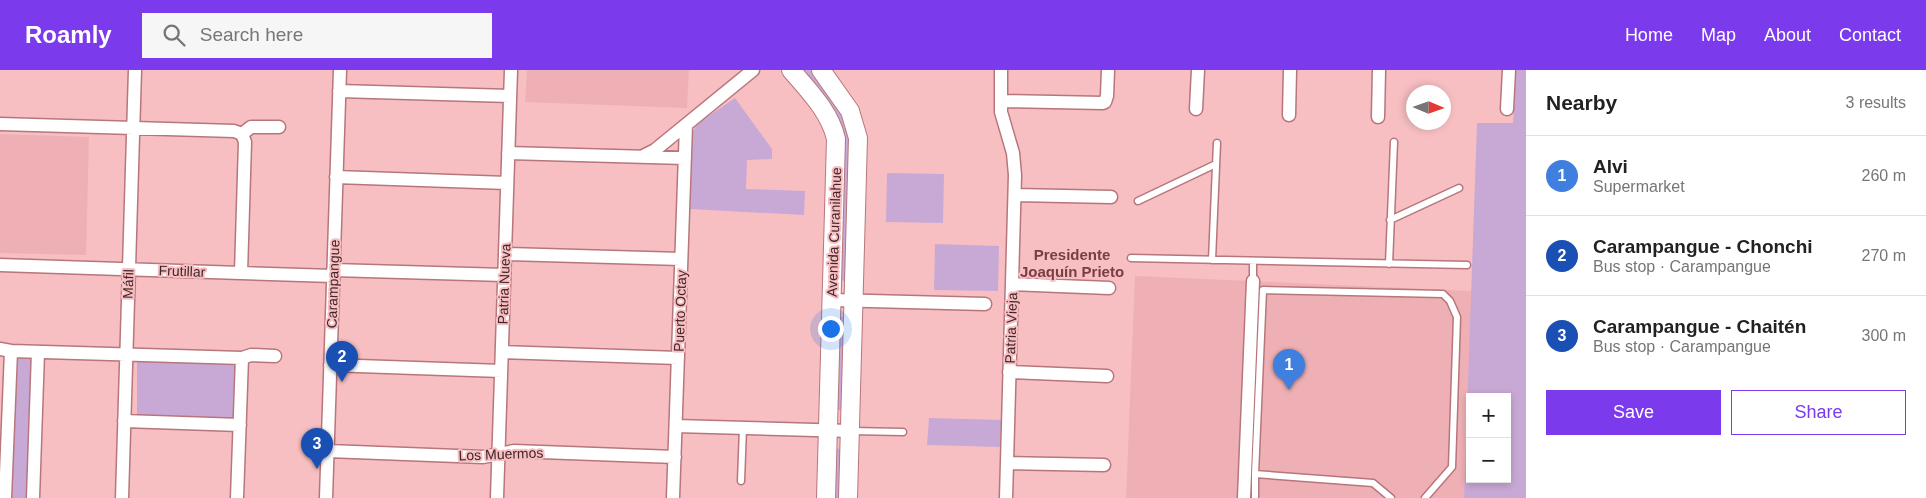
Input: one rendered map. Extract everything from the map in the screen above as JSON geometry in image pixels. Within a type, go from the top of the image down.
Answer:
[{"type":"main road","name":"Avenida Curanilahue","points":[[791,70],[825,112],[832,125],[836,139],[826,498]]},
{"type":"main road","name":"Avenida Curanilahue","points":[[821,70],[846,103],[856,129],[858,148],[848,498]]},
{"type":"street","name":"Máfil","points":[[122,498],[135,70]]},
{"type":"street","name":"Carampangue","points":[[326,498],[340,70]]},
{"type":"street","name":"Patria Nueva","points":[[498,498],[511,70]]},
{"type":"street","points":[[636,156],[652,152],[753,70]]},
{"type":"street","name":"Patria Vieja","points":[[1002,70],[1000,101],[1002,119],[1013,152],[1015,194],[1006,498]]},
{"type":"street","points":[[1000,101],[1100,104],[1105,102],[1107,96],[1108,70]]},
{"type":"street","points":[[1196,109],[1198,70]]},
{"type":"street","points":[[1289,115],[1290,70]]},
{"type":"street","points":[[1378,117],[1379,70]]},
{"type":"street","points":[[1507,109],[1509,70]]},
{"type":"street","points":[[339,91],[510,96]]},
{"type":"street","points":[[0,124],[234,131],[242,134],[245,142],[241,273]]},
{"type":"street","name":"Puerto Octay","points":[[673,498],[686,125]]},
{"type":"street","points":[[242,134],[251,128],[279,127]]},
{"type":"street","points":[[508,153],[685,158]]},
{"type":"street","points":[[336,177],[507,182]]},
{"type":"street","points":[[1015,194],[1111,197]]},
{"type":"street","points":[[505,254],[681,259]]},
{"type":"street","name":"Frutillar","points":[[0,265],[241,273],[504,275]]},
{"type":"street","points":[[1244,498],[1253,281]]},
{"type":"street","points":[[1012,284],[1109,288]]},
{"type":"street","points":[[832,300],[984,304]]},
{"type":"street","points":[[5,498],[6,350],[242,358],[275,356]]},
{"type":"street","points":[[33,498],[38,352]]},
{"type":"street","points":[[502,352],[678,358]]},
{"type":"street","points":[[238,498],[242,358]]},
{"type":"street","points":[[330,365],[501,371]]},
{"type":"street","points":[[1009,372],[1107,376]]},
{"type":"street","points":[[124,421],[240,426]]},
{"type":"street","points":[[676,426],[850,431]]},
{"type":"street","name":"Los Muermos","points":[[328,452],[483,457],[514,451],[675,457]]},
{"type":"street","points":[[1007,463],[1104,465]]},
{"type":"lane","points":[[1388,264],[1394,142]]},
{"type":"lane","points":[[1212,260],[1217,143]]},
{"type":"lane","points":[[1138,201],[1216,164]]},
{"type":"lane","points":[[1390,220],[1459,188]]},
{"type":"lane","points":[[1131,258],[1467,265]]},
{"type":"lane","points":[[1253,261],[1253,281]]},
{"type":"lane","points":[[1255,498],[1263,290],[1443,294],[1450,301],[1457,317],[1452,466],[1425,498]]},
{"type":"lane","points":[[741,481],[742,428]]},
{"type":"lane","points":[[850,431],[903,432]]},
{"type":"lane","points":[[1255,474],[1373,483],[1390,498]]},
{"type":"shaded area","points":[[527,70],[689,70],[687,108],[525,102]]},
{"type":"shaded area","points":[[802,70],[813,70],[841,108],[850,139],[847,279],[843,281],[840,279],[843,129],[833,108]]},
{"type":"shaded area","points":[[1515,70],[1526,70],[1526,498],[1464,498],[1466,440],[1466,483],[1511,483],[1511,393],[1468,393],[1477,123],[1513,123]]},
{"type":"shaded area","points":[[735,98],[772,149],[772,159],[747,160],[746,189],[805,191],[804,215],[690,209],[692,134],[697,124]]},
{"type":"shaded area","points":[[0,134],[89,137],[86,255],[0,253]]},
{"type":"shaded area","points":[[887,173],[944,174],[943,223],[886,222]]},
{"type":"shaded area","points":[[935,244],[999,246],[998,291],[934,290]]},
{"type":"shaded area","points":[[1135,276],[1472,291],[1468,393],[1466,393],[1464,498],[1126,498]]},
{"type":"shaded area","points":[[843,316],[845,317],[842,410],[838,410],[835,406],[837,320]]},
{"type":"shaded area","points":[[16,357],[33,358],[30,498],[11,498]]},
{"type":"shaded area","points":[[137,360],[237,362],[236,418],[137,416]]},
{"type":"shaded area","points":[[929,418],[1001,420],[1000,447],[927,445]]},
{"type":"shaded area","points":[[837,448],[843,451],[842,498],[834,498],[835,451]]},
{"type":"place","name":"Carampangue - Chonchi","points":[[342,382]]},
{"type":"place","name":"Alvi","points":[[1289,390]]},
{"type":"place","name":"Carampangue - Chaitén","points":[[317,469]]},
{"type":"district","name":"Presidente Joaquín Prieto","points":[[1072,264]]}]
